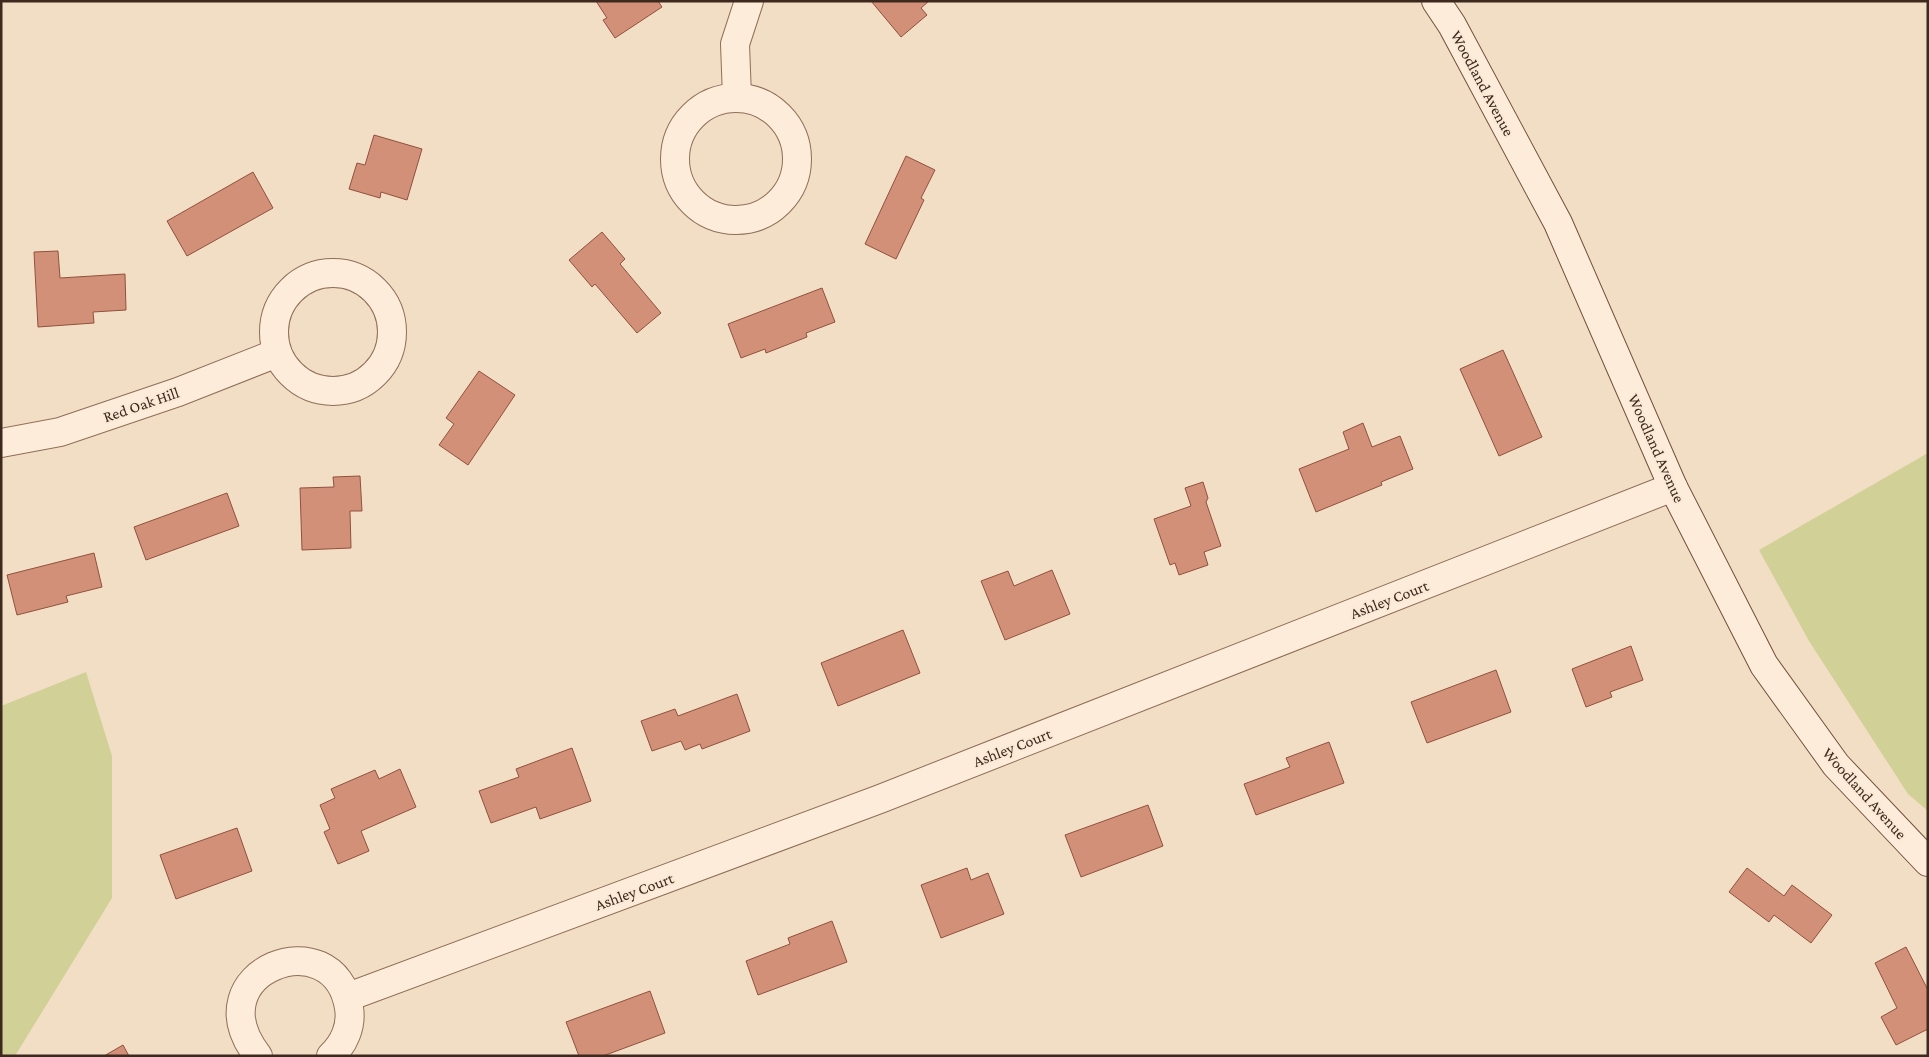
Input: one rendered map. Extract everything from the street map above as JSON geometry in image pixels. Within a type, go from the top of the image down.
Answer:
[{"type":"street","points":[[738,97],[735,44],[749,1]]},
{"type":"street","name":"Woodland Avenue","points":[[1436,1],[1452,25],[1558,223],[1673,487],[1764,665],[1836,765],[1928,862]]},
{"type":"street","points":[[738,97],[757,101],[774,111],[787,125],[795,143],[797,163],[793,182],[783,199],[773,208],[750,219],[730,221],[711,216],[693,204],[680,187],[674,167],[675,146],[683,126],[697,110],[716,100],[738,97]]},
{"type":"street","points":[[339,273],[353,276],[366,282],[379,295],[390,315],[393,334],[387,356],[377,372],[354,388],[336,392],[317,390],[308,386],[290,373],[277,353],[274,340],[274,326],[278,308],[289,292],[296,286],[320,274],[339,273]]},
{"type":"street","name":"Red Oak Hill","points":[[1,443],[60,432],[178,392],[277,353]]},
{"type":"street","name":"Ashley Court","points":[[348,997],[880,799],[1673,487]]},
{"type":"street","points":[[258,1056],[247,1041],[241,1024],[241,1006],[247,989],[258,975],[273,965],[291,961],[309,962],[326,970],[339,981],[348,997],[350,1015],[347,1033],[338,1049],[331,1056]]},
{"type":"shaded area","points":[[1928,453],[1928,811],[1908,794],[1809,641],[1759,550]]},
{"type":"shaded area","points":[[86,672],[112,756],[112,898],[15,1056],[1,1056],[1,706]]},
{"type":"building","points":[[596,1],[658,1],[662,7],[615,38],[603,20],[607,18]]},
{"type":"building","points":[[871,1],[929,1],[921,8],[927,15],[901,37]]},
{"type":"building","points":[[374,135],[422,149],[407,200],[381,192],[380,198],[349,189],[357,163],[365,165]]},
{"type":"building","points":[[906,156],[935,170],[921,198],[924,200],[896,259],[865,244]]},
{"type":"building","points":[[253,172],[273,208],[187,256],[167,221]]},
{"type":"building","points":[[602,232],[625,259],[620,264],[661,313],[637,333],[595,284],[592,287],[569,260]]},
{"type":"building","points":[[58,251],[60,278],[125,274],[126,310],[93,312],[94,323],[38,327],[34,252]]},
{"type":"building","points":[[822,288],[835,322],[806,333],[807,337],[766,353],[765,349],[741,358],[728,324]]},
{"type":"building","points":[[1503,350],[1542,437],[1499,456],[1460,369]]},
{"type":"building","points":[[479,371],[515,395],[468,465],[439,445],[454,424],[446,418]]},
{"type":"building","points":[[1363,423],[1372,447],[1400,436],[1413,469],[1381,482],[1382,485],[1316,512],[1299,469],[1349,449],[1343,432]]},
{"type":"building","points":[[360,476],[362,511],[350,511],[351,548],[302,550],[300,488],[334,487],[333,477]]},
{"type":"building","points":[[1203,482],[1208,498],[1206,502],[1221,546],[1204,552],[1208,565],[1179,575],[1175,563],[1170,565],[1154,519],[1191,506],[1185,488]]},
{"type":"building","points":[[227,493],[239,526],[146,560],[134,527]]},
{"type":"building","points":[[94,553],[102,587],[66,596],[68,602],[17,615],[7,575]]},
{"type":"building","points":[[1052,570],[1070,614],[1005,640],[981,581],[1008,571],[1014,586]]},
{"type":"building","points":[[903,630],[920,673],[838,706],[821,663]]},
{"type":"building","points":[[1631,646],[1643,680],[1610,692],[1612,697],[1586,707],[1572,669]]},
{"type":"building","points":[[1496,670],[1511,712],[1427,743],[1411,702]]},
{"type":"building","points":[[737,694],[750,731],[702,749],[700,744],[685,750],[681,741],[652,751],[641,721],[675,709],[678,716]]},
{"type":"building","points":[[1329,742],[1344,783],[1256,815],[1244,784],[1290,767],[1286,758]]},
{"type":"building","points":[[572,748],[591,801],[540,819],[536,807],[491,823],[479,791],[519,777],[516,769]]},
{"type":"building","points":[[400,769],[416,807],[361,831],[369,851],[338,864],[324,832],[330,829],[320,805],[335,798],[331,789],[375,770],[379,779]]},
{"type":"building","points":[[1148,805],[1163,846],[1081,877],[1065,835]]},
{"type":"building","points":[[237,828],[252,871],[176,899],[160,855]]},
{"type":"building","points":[[967,868],[971,880],[988,873],[1004,914],[941,938],[921,885]]},
{"type":"building","points":[[1747,868],[1784,896],[1792,885],[1832,915],[1811,943],[1774,915],[1769,922],[1729,892]]},
{"type":"building","points":[[832,921],[847,962],[758,995],[746,961],[790,944],[788,938]]},
{"type":"building","points":[[1906,947],[1928,990],[1928,1029],[1896,1045],[1881,1017],[1897,1008],[1875,963]]},
{"type":"building","points":[[650,991],[665,1033],[603,1056],[579,1056],[566,1022]]},
{"type":"building","points":[[123,1045],[129,1056],[104,1056]]}]
